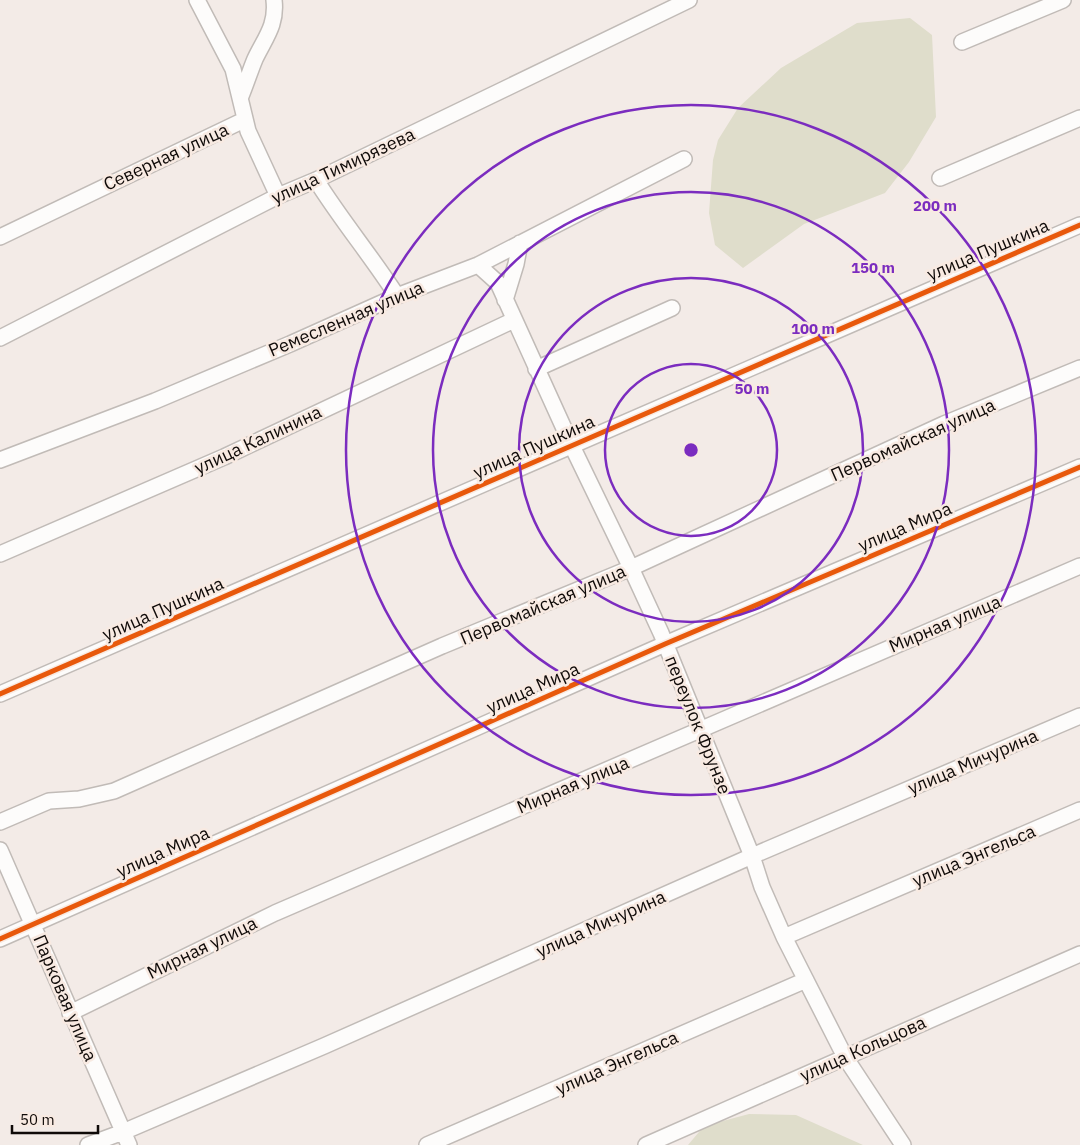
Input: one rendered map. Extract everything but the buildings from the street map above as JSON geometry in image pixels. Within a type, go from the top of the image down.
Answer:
[{"type":"street","points":[[197,0],[233,69],[241,96]]},
{"type":"street","name":"Северная улица","points":[[0,237],[244,120],[241,96],[255,59],[271,30],[276,13],[274,0]]},
{"type":"street","name":"улица Тимирязева","points":[[0,338],[278,196],[316,180],[689,0]]},
{"type":"street","points":[[962,42],[1063,0]]},
{"type":"street","points":[[940,178],[1080,118]]},
{"type":"street","points":[[244,120],[278,196]]},
{"type":"street","name":"Ремесленная улица","points":[[0,460],[154,401],[290,344],[397,296],[478,265],[684,159]]},
{"type":"street","points":[[316,180],[333,207],[378,267],[397,296]]},
{"type":"street","name":"улица Пушкина","points":[[0,694],[1080,225]]},
{"type":"street","points":[[506,300],[520,243]]},
{"type":"street","name":"переулок Фрунзе","points":[[478,265],[498,283],[536,369],[631,568],[701,730],[752,856],[762,887],[784,936],[845,1057],[903,1145]]},
{"type":"street","points":[[536,369],[672,308]]},
{"type":"street","name":"улица Калинина","points":[[0,554],[224,457],[514,320]]},
{"type":"street","name":"Первомайская улица","points":[[0,822],[50,802],[79,799],[114,791],[442,646],[631,568],[944,424],[1080,368]]},
{"type":"street","name":"улица Мира","points":[[0,939],[665,644],[1080,467]]},
{"type":"street","name":"Мирная улица","points":[[70,1013],[275,913],[1080,566]]},
{"type":"street","name":"улица Мичурина","points":[[92,1144],[126,1138],[324,1046],[752,856],[1080,716]]},
{"type":"street","name":"улица Энгельса","points":[[784,936],[1080,810]]},
{"type":"street","name":"Парковая улица","points":[[0,850],[126,1138]]},
{"type":"street","name":"улица Кольцова","points":[[646,1145],[1080,954]]},
{"type":"street","name":"улица Энгельса","points":[[427,1145],[806,980]]},
{"type":"shaded area","points":[[910,18],[932,35],[936,117],[909,162],[885,193],[804,224],[743,268],[715,245],[709,213],[713,160],[718,140],[738,108],[781,68],[857,23]]},
{"type":"shaded area","points":[[749,1114],[796,1115],[863,1145],[688,1145],[704,1126]]},
{"type":"cycle path","points":[[0,694],[1080,225]]},
{"type":"cycle path","points":[[0,939],[665,644],[1080,467]]}]
